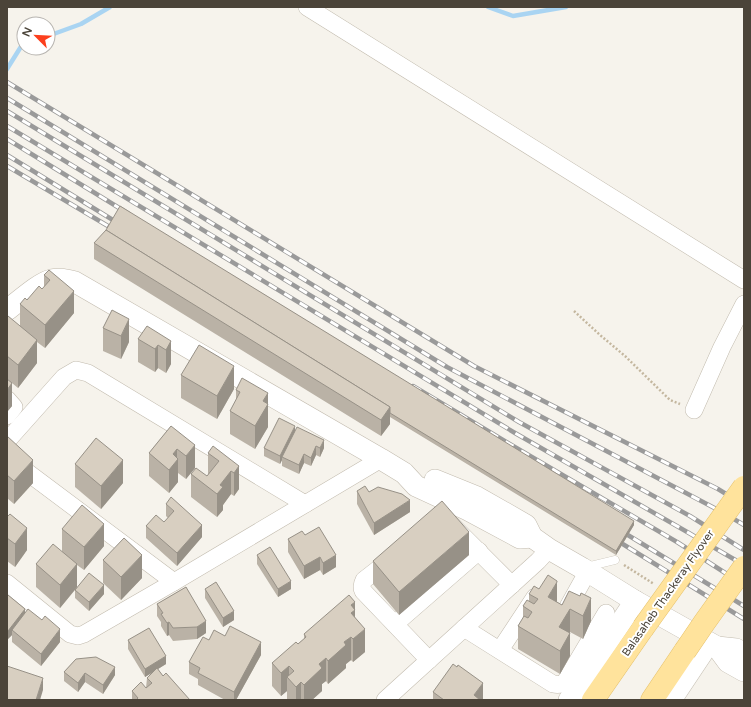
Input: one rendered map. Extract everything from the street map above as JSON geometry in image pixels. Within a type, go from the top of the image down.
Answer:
[{"type":"main road","name":"Balasaheb Thackeray Flyover","points":[[594,700],[643,628],[744,487]]},
{"type":"main road","points":[[652,700],[744,567]]},
{"type":"street","points":[[307,7],[744,280]]},
{"type":"street","points":[[9,319],[28,294],[41,284],[50,280],[67,280],[75,282],[381,459],[404,473],[416,486],[468,510],[520,538],[532,537],[549,549],[635,601],[729,655],[671,700]]},
{"type":"street","points":[[694,410],[722,347],[744,304]]},
{"type":"street","points":[[7,441],[64,377],[76,370],[88,373],[305,504]]},
{"type":"street","points":[[7,399],[14,407],[7,416]]},
{"type":"street","points":[[7,457],[174,582]]},
{"type":"street","points":[[7,583],[70,634],[78,636],[174,582],[381,459]]},
{"type":"street","points":[[439,522],[443,520],[449,521],[512,585]]},
{"type":"street","points":[[386,700],[512,585],[549,549]]},
{"type":"street","points":[[402,551],[364,580],[362,588],[363,591],[429,660]]},
{"type":"street","points":[[395,624],[479,551]]},
{"type":"street","points":[[559,623],[574,599],[585,570]]},
{"type":"street","points":[[500,650],[539,591]]},
{"type":"street","points":[[569,700],[635,601]]},
{"type":"street","points":[[464,628],[553,684],[557,685],[565,682],[606,613]]},
{"type":"lane","points":[[585,570],[615,560]]},
{"type":"path","points":[[574,311],[625,356],[670,400],[694,410]]},
{"type":"path","points":[[615,560],[654,584]]},
{"type":"building","points":[[120,206],[634,521],[616,551],[390,413],[390,407],[106,230]]},
{"type":"building","points":[[106,230],[390,407],[381,420],[94,243]]},
{"type":"building","points":[[49,270],[74,291],[45,325],[20,304],[25,298],[27,300],[39,286],[42,289],[50,280],[44,275]]},
{"type":"building","points":[[112,310],[129,319],[121,336],[103,328]]},
{"type":"building","points":[[8,316],[37,340],[18,365],[7,356]]},
{"type":"building","points":[[147,326],[171,341],[166,350],[158,345],[155,349],[138,339]]},
{"type":"building","points":[[199,345],[234,366],[217,396],[181,375]]},
{"type":"building","points":[[242,378],[268,393],[263,401],[268,404],[255,426],[230,411],[240,392],[236,390]]},
{"type":"building","points":[[7,379],[12,383],[7,390]]},
{"type":"building","points":[[279,418],[295,426],[280,456],[264,448]]},
{"type":"building","points":[[171,426],[195,445],[186,456],[177,449],[173,454],[178,459],[169,470],[149,453]]},
{"type":"building","points":[[297,427],[324,440],[320,448],[316,446],[311,458],[304,454],[299,465],[282,457]]},
{"type":"building","points":[[7,436],[33,460],[14,481],[7,475]]},
{"type":"building","points":[[96,438],[123,460],[101,486],[75,464]]},
{"type":"building","points":[[213,446],[239,466],[234,473],[231,471],[220,485],[223,487],[217,494],[191,474],[196,468],[207,476],[219,461],[208,453]]},
{"type":"building","points":[[365,486],[369,492],[378,487],[402,494],[410,500],[374,523],[357,491]]},
{"type":"building","points":[[171,497],[202,525],[177,553],[146,526],[156,515],[164,522],[174,511],[166,504]]},
{"type":"building","points":[[442,501],[469,532],[399,592],[373,561]]},
{"type":"building","points":[[82,505],[104,524],[84,547],[62,529]]},
{"type":"building","points":[[10,514],[27,528],[15,544],[7,538],[7,517]]},
{"type":"building","points":[[319,527],[336,555],[323,563],[320,557],[304,566],[288,539],[302,531],[305,535]]},
{"type":"building","points":[[124,538],[142,555],[121,577],[103,560]]},
{"type":"building","points":[[53,544],[77,564],[60,585],[36,564]]},
{"type":"building","points":[[270,547],[291,581],[278,589],[257,555]]},
{"type":"building","points":[[89,573],[104,585],[89,602],[75,590]]},
{"type":"building","points":[[548,575],[557,582],[548,597],[562,605],[569,591],[580,596],[581,593],[591,598],[583,616],[570,609],[559,627],[570,633],[560,651],[518,626],[524,616],[528,618],[532,612],[523,606],[527,600],[534,604],[538,599],[529,594],[534,586],[539,589]]},
{"type":"building","points":[[216,582],[234,611],[223,618],[205,589]]},
{"type":"building","points":[[186,587],[206,621],[197,627],[173,628],[169,622],[167,623],[161,614],[163,613],[157,604]]},
{"type":"building","points":[[8,595],[25,609],[8,631],[7,596]]},
{"type":"building","points":[[349,595],[355,602],[351,605],[355,610],[351,613],[365,629],[353,639],[351,637],[344,642],[346,645],[328,661],[326,658],[319,664],[322,668],[304,685],[301,682],[296,687],[287,677],[294,671],[289,666],[281,673],[272,663],[296,642],[298,644],[306,637],[304,634]]},
{"type":"building","points":[[28,609],[42,620],[45,616],[60,629],[41,654],[12,630]]},
{"type":"building","points":[[230,626],[261,642],[234,692],[198,673],[200,668],[189,662],[203,637],[209,640],[214,630],[225,636]]},
{"type":"building","points":[[149,628],[166,656],[145,669],[128,640]]},
{"type":"building","points":[[96,657],[115,667],[103,685],[85,673],[78,683],[64,672],[76,659]]},
{"type":"building","points":[[453,664],[457,667],[458,665],[483,683],[474,695],[480,700],[444,700],[433,692]]},
{"type":"building","points":[[7,666],[43,678],[36,700],[7,700]]},
{"type":"building","points":[[157,668],[163,676],[166,673],[190,700],[136,700],[138,698],[132,691],[141,682],[146,688],[152,683],[147,678]]},
{"type":"waterway","points":[[56,33],[81,24],[110,7]]},
{"type":"waterway","points":[[488,7],[513,16],[566,7]]},
{"type":"waterway","points":[[7,69],[16,55]]},
{"type":"railway","points":[[7,82],[474,366],[718,489],[744,505]]},
{"type":"railway","points":[[7,98],[447,367],[744,525]]},
{"type":"railway","points":[[7,111],[519,422],[690,516],[744,550]]},
{"type":"railway","points":[[7,126],[515,433],[744,565]]},
{"type":"railway","points":[[7,139],[129,214]]},
{"type":"railway","points":[[7,155],[121,225]]},
{"type":"railway","points":[[7,166],[118,232]]},
{"type":"railway","points":[[413,386],[677,542],[744,585]]},
{"type":"railway","points":[[618,529],[744,606]]},
{"type":"railway","points":[[613,538],[744,619]]}]
